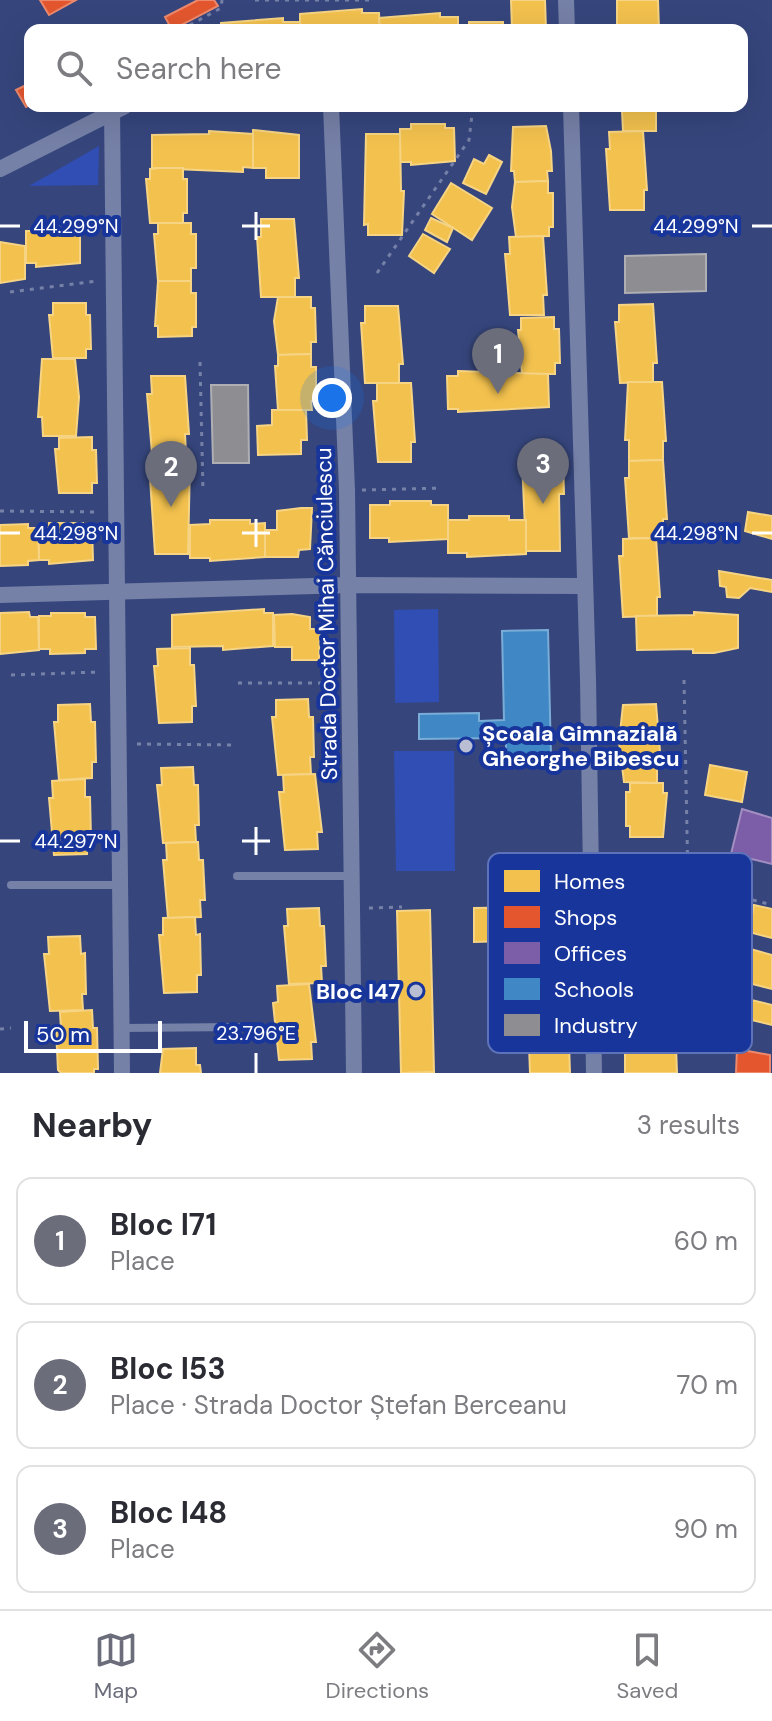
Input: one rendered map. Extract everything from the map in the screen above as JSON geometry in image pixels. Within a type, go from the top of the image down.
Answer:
[{"type":"street","points":[[566,0],[567,24]]},
{"type":"street","points":[[0,169],[110,112]]},
{"type":"street","points":[[118,112],[115,590],[122,1073]]},
{"type":"street","name":"Strada Doctor Mihai Cănciulescu","points":[[331,112],[347,490],[354,1073]]},
{"type":"street","points":[[571,112],[590,853]]},
{"type":"street","points":[[0,595],[349,585],[585,586]]},
{"type":"street","points":[[594,1053],[594,1073]]},
{"type":"lane","points":[[237,876],[353,876]]},
{"type":"lane","points":[[11,885],[120,885]]},
{"type":"lane","points":[[121,1028],[239,1027]]},
{"type":"path","points":[[192,24],[221,8],[222,0]]},
{"type":"path","points":[[255,0],[374,0]]},
{"type":"path","points":[[377,273],[469,140],[472,112]]},
{"type":"path","points":[[10,292],[115,279]]},
{"type":"path","points":[[200,362],[203,492]]},
{"type":"path","points":[[347,490],[441,488]]},
{"type":"path","points":[[0,511],[116,512]]},
{"type":"path","points":[[11,675],[117,672]]},
{"type":"path","points":[[684,680],[685,853]]},
{"type":"path","points":[[238,683],[350,683]]},
{"type":"path","points":[[118,744],[237,745]]},
{"type":"path","points":[[752,900],[772,905]]},
{"type":"path","points":[[353,909],[402,907]]},
{"type":"path","points":[[0,1029],[11,1028]]},
{"type":"shaded area","points":[[99,146],[98,185],[29,186]]},
{"type":"shaded area","points":[[438,609],[439,702],[395,703],[394,610]]},
{"type":"shaded area","points":[[394,751],[454,751],[455,871],[396,871]]},
{"type":"building: Homes","points":[[511,0],[545,0],[546,24],[512,24]]},
{"type":"building: Homes","points":[[617,0],[658,0],[659,24],[617,24]]},
{"type":"building: Homes","points":[[362,9],[362,13],[379,13],[380,24],[300,24],[300,14]]},
{"type":"building: Homes","points":[[440,13],[440,17],[458,17],[458,24],[380,24],[379,18]]},
{"type":"building: Homes","points":[[283,18],[283,22],[300,24],[221,24]]},
{"type":"building: Homes","points":[[469,22],[503,22],[503,24]]},
{"type":"building: Homes","points":[[622,112],[656,112],[656,131],[623,131]]},
{"type":"building: Homes","points":[[411,124],[445,124],[445,128],[454,128],[455,161],[411,165],[411,162],[400,162],[400,129],[411,129]]},
{"type":"building: Homes","points":[[546,126],[552,171],[547,171],[548,181],[515,182],[514,171],[511,171],[513,127]]},
{"type":"building: Homes","points":[[253,130],[299,135],[299,178],[266,178],[266,168],[253,168]]},
{"type":"building: Homes","points":[[209,131],[253,134],[253,168],[243,167],[243,172],[152,168],[152,135],[209,134]]},
{"type":"building: Homes","points":[[643,131],[647,190],[644,190],[644,210],[610,210],[606,149],[610,149],[609,132]]},
{"type":"building: Homes","points":[[366,134],[400,134],[401,191],[404,191],[402,235],[368,235],[368,224],[364,225]]},
{"type":"building: Homes","points":[[489,155],[502,162],[486,194],[463,183],[474,159],[484,164]]},
{"type":"building: Homes","points":[[183,168],[183,179],[187,179],[187,213],[183,213],[183,223],[150,223],[146,179],[150,179],[150,169]]},
{"type":"building: Homes","points":[[548,181],[548,193],[553,193],[553,227],[549,227],[549,236],[516,237],[512,207],[515,182]]},
{"type":"building: Homes","points":[[451,183],[492,208],[472,240],[432,214]]},
{"type":"building: Homes","points":[[431,218],[453,228],[447,242],[425,230]]},
{"type":"building: Homes","points":[[261,219],[294,219],[299,278],[295,278],[295,297],[261,297],[257,237],[261,237]]},
{"type":"building: Homes","points":[[158,223],[191,223],[191,234],[196,234],[196,268],[191,268],[191,281],[158,281],[154,234],[158,234]]},
{"type":"building: Homes","points":[[36,226],[71,226],[71,230],[80,230],[80,263],[36,267],[36,263],[26,263],[26,231],[36,231]]},
{"type":"building: Homes","points":[[423,234],[450,249],[434,273],[409,256]]},
{"type":"building: Homes","points":[[543,236],[547,295],[543,295],[544,315],[510,315],[505,254],[510,254],[509,237]]},
{"type":"building: Homes","points":[[0,242],[25,246],[25,279],[0,283]]},
{"type":"building: Homes","points":[[158,281],[191,281],[191,293],[196,293],[196,327],[192,327],[192,336],[158,337],[158,326],[155,326]]},
{"type":"building: Homes","points":[[278,297],[311,297],[311,308],[315,308],[316,342],[311,342],[311,354],[278,355],[274,321]]},
{"type":"building: Homes","points":[[53,303],[86,303],[86,315],[90,315],[91,349],[86,349],[86,358],[53,358],[49,315],[53,315]]},
{"type":"building: Homes","points":[[653,304],[657,363],[653,363],[653,382],[620,383],[615,322],[619,322],[619,305]]},
{"type":"building: Homes","points":[[365,306],[398,306],[403,364],[399,364],[399,383],[365,383],[361,323],[365,323]]},
{"type":"building: Homes","points":[[554,317],[554,329],[559,329],[560,363],[555,363],[555,374],[522,374],[518,330],[521,330],[521,318]]},
{"type":"building: Homes","points":[[311,354],[311,367],[316,367],[316,401],[311,401],[312,410],[278,410],[275,366],[278,366],[278,355]]},
{"type":"building: Homes","points":[[42,359],[75,359],[79,397],[76,436],[43,436],[42,417],[38,417]]},
{"type":"building: Homes","points":[[458,371],[548,374],[549,407],[458,412],[458,409],[448,409],[447,376],[458,376]]},
{"type":"building: Homes","points":[[151,376],[185,376],[189,434],[185,434],[186,453],[152,453],[147,394],[152,394]]},
{"type":"building: Homes","points":[[628,382],[662,382],[666,441],[663,441],[663,460],[629,461],[629,440],[625,440]]},
{"type":"building: Homes","points":[[377,383],[411,383],[415,442],[411,442],[411,462],[378,462],[373,401],[377,401]]},
{"type":"building: Homes","points":[[272,410],[306,410],[307,440],[301,440],[301,454],[258,455],[257,426],[272,425]]},
{"type":"building: Homes","points":[[92,437],[92,450],[96,450],[97,483],[92,483],[92,493],[59,493],[55,449],[59,449],[59,438]]},
{"type":"building: Homes","points":[[526,450],[558,450],[559,461],[563,460],[564,494],[559,494],[560,551],[526,551],[522,461],[526,461]]},
{"type":"building: Homes","points":[[152,453],[186,453],[186,463],[190,463],[188,554],[155,554],[150,478]]},
{"type":"building: Homes","points":[[663,460],[667,519],[663,519],[663,538],[629,538],[625,478],[629,478],[629,461]]},
{"type":"building: Homes","points":[[390,501],[431,501],[431,505],[448,505],[448,539],[389,542],[389,538],[370,538],[370,505],[390,505]]},
{"type":"building: Homes","points":[[312,508],[310,549],[299,550],[298,557],[265,557],[265,530],[277,530],[277,511]]},
{"type":"building: Homes","points":[[748,512],[772,516],[772,539],[745,531]]},
{"type":"building: Homes","points":[[469,516],[509,516],[509,520],[526,520],[526,554],[467,557],[467,553],[448,553],[448,520],[469,520]]},
{"type":"building: Homes","points":[[210,520],[265,523],[265,557],[210,561],[210,558],[190,558],[190,525],[210,524]]},
{"type":"building: Homes","points":[[49,523],[83,523],[83,527],[92,527],[93,560],[49,564],[49,560],[39,560],[38,528],[49,528]]},
{"type":"building: Homes","points":[[28,524],[28,528],[38,528],[39,560],[28,561],[28,565],[0,566],[0,525]]},
{"type":"building: Homes","points":[[656,538],[660,597],[657,597],[657,616],[623,617],[619,556],[623,556],[623,539]]},
{"type":"building: Homes","points":[[719,571],[772,580],[772,592],[750,588],[739,598],[727,597],[726,587],[720,586]]},
{"type":"building: Homes","points":[[264,609],[264,613],[273,613],[273,646],[223,650],[223,646],[172,647],[172,615]]},
{"type":"building: Homes","points":[[29,612],[30,617],[38,617],[39,650],[0,654],[0,613]]},
{"type":"building: Homes","points":[[694,612],[738,615],[738,648],[714,653],[693,653],[693,649],[637,650],[636,616],[694,615]]},
{"type":"building: Homes","points":[[51,613],[85,613],[85,617],[95,617],[96,649],[85,649],[85,653],[50,654],[50,649],[39,649],[39,616],[51,616]]},
{"type":"building: Homes","points":[[274,615],[310,617],[310,629],[320,629],[319,660],[292,660],[292,647],[275,647]]},
{"type":"building: Homes","points":[[190,648],[196,706],[192,706],[192,722],[159,723],[154,666],[158,666],[157,649]]},
{"type":"building: Homes","points":[[308,699],[309,717],[313,717],[314,757],[310,757],[311,774],[278,775],[272,717],[276,717],[276,700]]},
{"type":"building: Homes","points":[[90,704],[91,722],[95,722],[96,762],[92,762],[92,778],[59,780],[54,722],[58,722],[58,705]]},
{"type":"building: Homes","points":[[656,704],[661,763],[657,763],[657,783],[624,782],[619,742],[623,705]]},
{"type":"building: Homes","points":[[710,765],[747,772],[742,802],[705,795]]},
{"type":"building: Homes","points":[[193,767],[194,785],[198,785],[199,825],[195,825],[196,842],[163,843],[157,785],[162,785],[161,768]]},
{"type":"building: Homes","points":[[315,774],[322,832],[317,832],[318,849],[285,850],[279,792],[284,792],[283,775]]},
{"type":"building: Homes","points":[[85,779],[85,797],[90,797],[91,838],[87,838],[87,854],[54,855],[49,798],[53,798],[52,781]]},
{"type":"building: Homes","points":[[630,783],[663,783],[663,793],[667,793],[663,837],[630,837],[630,826],[626,826],[626,792],[630,792]]},
{"type":"building: Homes","points":[[198,842],[199,860],[203,860],[205,900],[200,900],[201,917],[168,918],[163,860],[167,860],[166,843]]},
{"type":"building: Homes","points":[[754,905],[772,909],[772,938],[752,933]]},
{"type":"building: Homes","points":[[319,908],[320,926],[324,926],[326,966],[321,966],[322,983],[289,984],[284,926],[288,926],[287,909]]},
{"type":"building: Homes","points":[[474,908],[488,908],[488,942],[474,942]]},
{"type":"building: Homes","name":"Bloc I47","points":[[430,910],[434,1072],[401,1073],[397,911]]},
{"type":"building: Homes","points":[[195,917],[196,935],[200,934],[201,975],[197,975],[197,992],[164,993],[159,935],[163,935],[163,918]]},
{"type":"building: Homes","points":[[80,936],[81,954],[85,953],[86,994],[82,994],[83,1010],[50,1011],[44,954],[49,954],[48,937]]},
{"type":"building: Homes","points":[[752,949],[772,955],[772,989],[752,984]]},
{"type":"building: Homes","points":[[309,984],[316,1042],[311,1042],[312,1059],[279,1060],[273,1003],[278,1002],[277,986]]},
{"type":"building: Homes","points":[[752,1000],[772,1005],[772,1025],[752,1020]]},
{"type":"building: Homes","points":[[92,1010],[93,1028],[97,1028],[98,1069],[94,1069],[94,1073],[61,1073],[58,1070],[56,1029],[61,1029],[60,1012]]},
{"type":"building: Homes","points":[[196,1048],[196,1065],[200,1065],[201,1073],[160,1073],[163,1049]]},
{"type":"building: Homes","points":[[529,1053],[569,1053],[570,1073],[530,1073]]},
{"type":"building: Homes","points":[[625,1053],[676,1053],[677,1073],[625,1073]]},
{"type":"building: Shops","points":[[40,0],[76,0],[49,15]]},
{"type":"building: Shops","points":[[198,0],[214,0],[218,6],[184,24],[169,24],[165,17]]},
{"type":"building: Shops","points":[[24,86],[24,104],[16,90]]},
{"type":"building: Shops","points":[[737,1053],[770,1055],[770,1073],[736,1073]]},
{"type":"building: Offices","points":[[742,809],[772,818],[772,864],[752,859],[752,853],[731,853]]},
{"type":"building: Schools","points":[[548,630],[551,756],[506,757],[506,738],[419,739],[419,714],[479,713],[479,721],[504,720],[502,631]]},
{"type":"building: Industry","points":[[706,254],[706,291],[625,293],[625,256]]},
{"type":"building: Industry","points":[[211,385],[248,385],[249,463],[213,463]]},
{"type":"place","name":"Bloc I71","points":[[498,394]]},
{"type":"place","name":"Bloc I48","points":[[543,504]]},
{"type":"place","name":"Bloc I53","points":[[171,507]]},
{"type":"place","name":"Școala Gimnazială Gheorghe Bibescu","points":[[466,746]]},
{"type":"place","name":"Bloc I47","points":[[416,991]]}]
